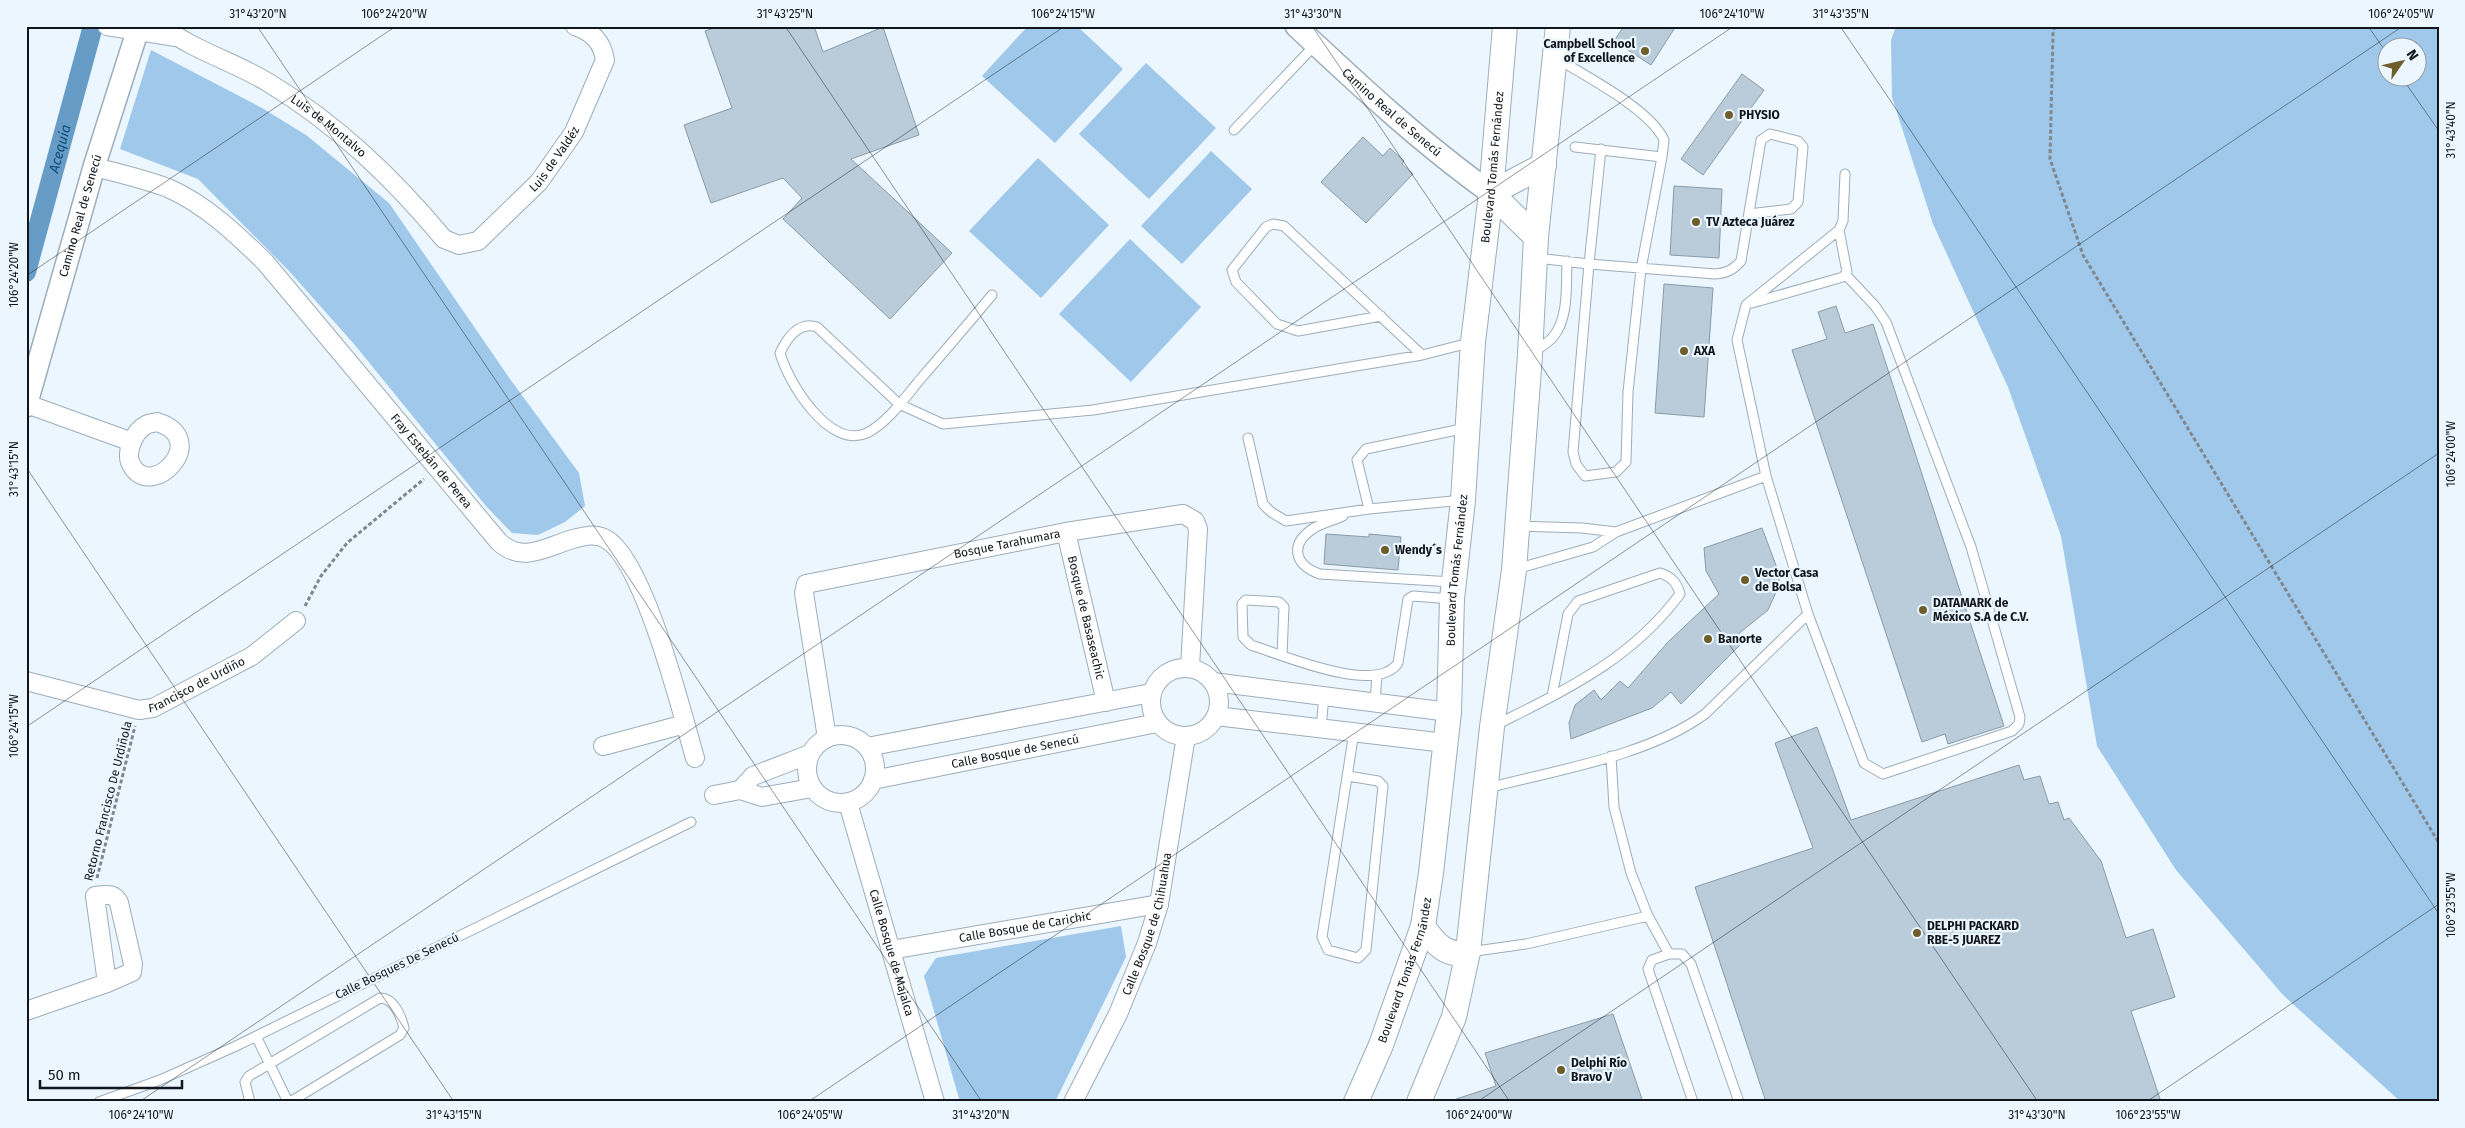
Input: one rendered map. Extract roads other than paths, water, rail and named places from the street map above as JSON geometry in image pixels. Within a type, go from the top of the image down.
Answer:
[{"type":"main road","name":"Boulevard Tomás Fernández","points":[[1356,1102],[1381,1045],[1423,926],[1431,873],[1449,712],[1453,590],[1463,500],[1474,342],[1491,193],[1505,26]]},
{"type":"main road","points":[[1419,1102],[1454,1017],[1468,952],[1492,727],[1514,570],[1536,247],[1558,26]]},
{"type":"main road","points":[[1536,247],[1491,193],[1544,165]]},
{"type":"main road","points":[[1423,926],[1430,938],[1446,952],[1453,954],[1468,952]]},
{"type":"street","name":"Luis de Valdéz","points":[[459,244],[468,245],[484,237],[539,182],[574,132],[605,60],[599,41],[592,34],[575,26]]},
{"type":"street","name":"Camino Real de Senecú","points":[[1296,26],[1440,154],[1491,193]]},
{"type":"street","name":"Luis de Montalvo","points":[[110,27],[169,32],[268,82],[322,119],[370,158],[444,239],[459,244]]},
{"type":"street","name":"Camino Real de Senecú","points":[[27,405],[94,167],[138,29]]},
{"type":"street","name":"Fray Estebán de Perea","points":[[94,167],[170,189],[202,208],[233,231],[266,262],[498,542],[509,551],[518,554],[531,553],[594,535],[605,538],[615,545],[648,604],[695,758]]},
{"type":"street","points":[[27,405],[132,442]]},
{"type":"street","name":"Bosque Tarahumara","points":[[827,738],[804,593],[806,584],[810,582],[1066,532],[1183,514],[1195,521],[1198,529],[1190,667]]},
{"type":"street","name":"Bosque de Basaseachic","points":[[1066,532],[1106,702]]},
{"type":"street","name":"Francisco de Urdiño","points":[[26,681],[139,710],[165,703],[252,656],[296,621]]},
{"type":"street","points":[[1190,667],[1201,671],[1213,682],[1218,693],[1219,704],[1216,716],[1210,726],[1198,734],[1186,736],[1174,734],[1157,723],[1152,712],[1151,693],[1156,682],[1169,671],[1190,667]]},
{"type":"street","points":[[1213,682],[1449,712]]},
{"type":"street","points":[[867,747],[1151,693]]},
{"type":"street","points":[[1216,716],[1445,743]]},
{"type":"street","name":"Calle Bosque de Senecú","points":[[873,780],[1157,723]]},
{"type":"street","points":[[603,746],[685,724]]},
{"type":"street","points":[[847,736],[858,740],[867,747],[874,764],[873,780],[868,791],[859,799],[848,803],[831,802],[820,797],[812,788],[807,777],[806,765],[810,754],[817,744],[827,738],[847,736]]},
{"type":"street","name":"Calle Bosque de Chihuahua","points":[[1073,1102],[1118,1014],[1159,904],[1186,736]]},
{"type":"street","points":[[740,790],[753,776],[810,754]]},
{"type":"street","points":[[714,795],[740,790],[762,797],[812,788]]},
{"type":"street","name":"Calle Bosque de Majalca","points":[[848,803],[935,1102]]},
{"type":"street","points":[[26,1011],[107,984],[130,975],[133,964],[118,900],[112,895],[95,896],[107,984]]},
{"type":"street","name":"Calle Bosque de Carichic","points":[[891,950],[1159,904]]},
{"type":"lane","points":[[1234,130],[1315,44]]},
{"type":"lane","points":[[1555,58],[1591,80],[1650,121],[1664,140],[1641,269],[1628,392],[1626,462],[1616,472],[1584,476],[1580,472],[1573,452],[1601,149]]},
{"type":"lane","points":[[1536,247],[1567,261],[1641,269],[1715,274],[1726,273],[1741,261],[1749,214],[1762,140],[1770,134],[1798,141],[1803,147],[1798,202],[1791,208],[1749,214]]},
{"type":"lane","points":[[1575,147],[1662,157]]},
{"type":"lane","points":[[1839,230],[1846,275],[1875,306],[1886,322],[1971,547],[2020,718],[2019,724],[2012,731],[1883,774],[1864,764],[1808,614],[1766,476],[1737,340],[1746,305],[1839,230],[1843,221],[1844,174]]},
{"type":"lane","points":[[1381,316],[1298,331],[1284,327],[1277,324],[1236,282],[1232,270],[1266,227],[1273,224],[1284,226],[1381,316],[1422,355]]},
{"type":"lane","points":[[1530,355],[1552,339],[1558,331],[1565,301],[1567,261]]},
{"type":"lane","points":[[1746,305],[1846,275]]},
{"type":"lane","points":[[992,295],[899,404],[866,434],[844,434],[822,422],[812,411],[783,364],[780,353],[785,343],[801,327],[808,324],[817,327],[899,404],[943,424],[1093,410],[1422,355],[1474,342]]},
{"type":"lane","points":[[1369,509],[1357,460],[1362,452],[1366,449],[1467,428]]},
{"type":"lane","points":[[1248,438],[1263,504],[1286,521],[1369,509],[1463,500]]},
{"type":"lane","points":[[1514,570],[1593,548],[1616,532],[1766,476]]},
{"type":"lane","points":[[1355,511],[1314,528],[1304,536],[1298,545],[1297,553],[1300,561],[1308,570],[1320,574],[1453,590]]},
{"type":"lane","points":[[1517,526],[1582,528],[1616,532]]},
{"type":"lane","points":[[1492,727],[1552,696],[1595,672],[1634,645],[1664,616],[1680,594],[1677,584],[1668,576],[1660,573],[1578,602],[1571,607],[1552,696]]},
{"type":"lane","points":[[1282,655],[1284,607],[1279,602],[1246,600],[1242,604],[1243,637],[1250,644],[1319,668],[1344,673],[1377,675],[1391,670],[1398,663],[1408,600],[1413,596],[1453,590]]},
{"type":"lane","points":[[1485,788],[1611,756],[1657,740],[1690,725],[1705,714],[1808,614]]},
{"type":"lane","points":[[1376,702],[1377,675]]},
{"type":"lane","points":[[1321,728],[1324,696]]},
{"type":"lane","points":[[1348,776],[1378,781],[1384,786],[1366,950],[1358,958],[1328,950],[1322,937],[1354,732]]},
{"type":"lane","points":[[1611,756],[1614,807],[1631,874],[1648,916],[1669,954]]},
{"type":"lane","name":"Calle Bosques De Senecú","points":[[99,1102],[160,1080],[256,1036],[691,822]]},
{"type":"lane","points":[[1468,952],[1526,944],[1648,916]]},
{"type":"lane","points":[[1693,1102],[1648,969],[1652,960],[1669,954],[1682,954],[1691,964],[1739,1102]]},
{"type":"lane","points":[[250,1102],[245,1082],[250,1076],[269,1064],[380,998],[386,998],[391,1001],[404,1028],[400,1035],[289,1102],[269,1064],[256,1036]]},
{"type":"waterway","name":"Acequia","points":[[26,272],[93,26]]},
{"type":"place","name":"Campbell School of Excellence","points":[[1645,51]]},
{"type":"place","name":"PHYSIO","points":[[1729,115]]},
{"type":"place","name":"TV Azteca Juárez","points":[[1696,222]]},
{"type":"place","name":"AXA","points":[[1684,351]]},
{"type":"place","name":"Wendy´s","points":[[1385,550]]},
{"type":"place","name":"Vector Casa de Bolsa","points":[[1745,580]]},
{"type":"place","name":"DATAMARK de México S.A de C.V.","points":[[1923,610]]},
{"type":"place","name":"Banorte","points":[[1708,639]]},
{"type":"place","name":"DELPHI PACKARD RBE-5 JUAREZ","points":[[1917,933]]},
{"type":"place","name":"Delphi Río Bravo V","points":[[1561,1070]]}]
